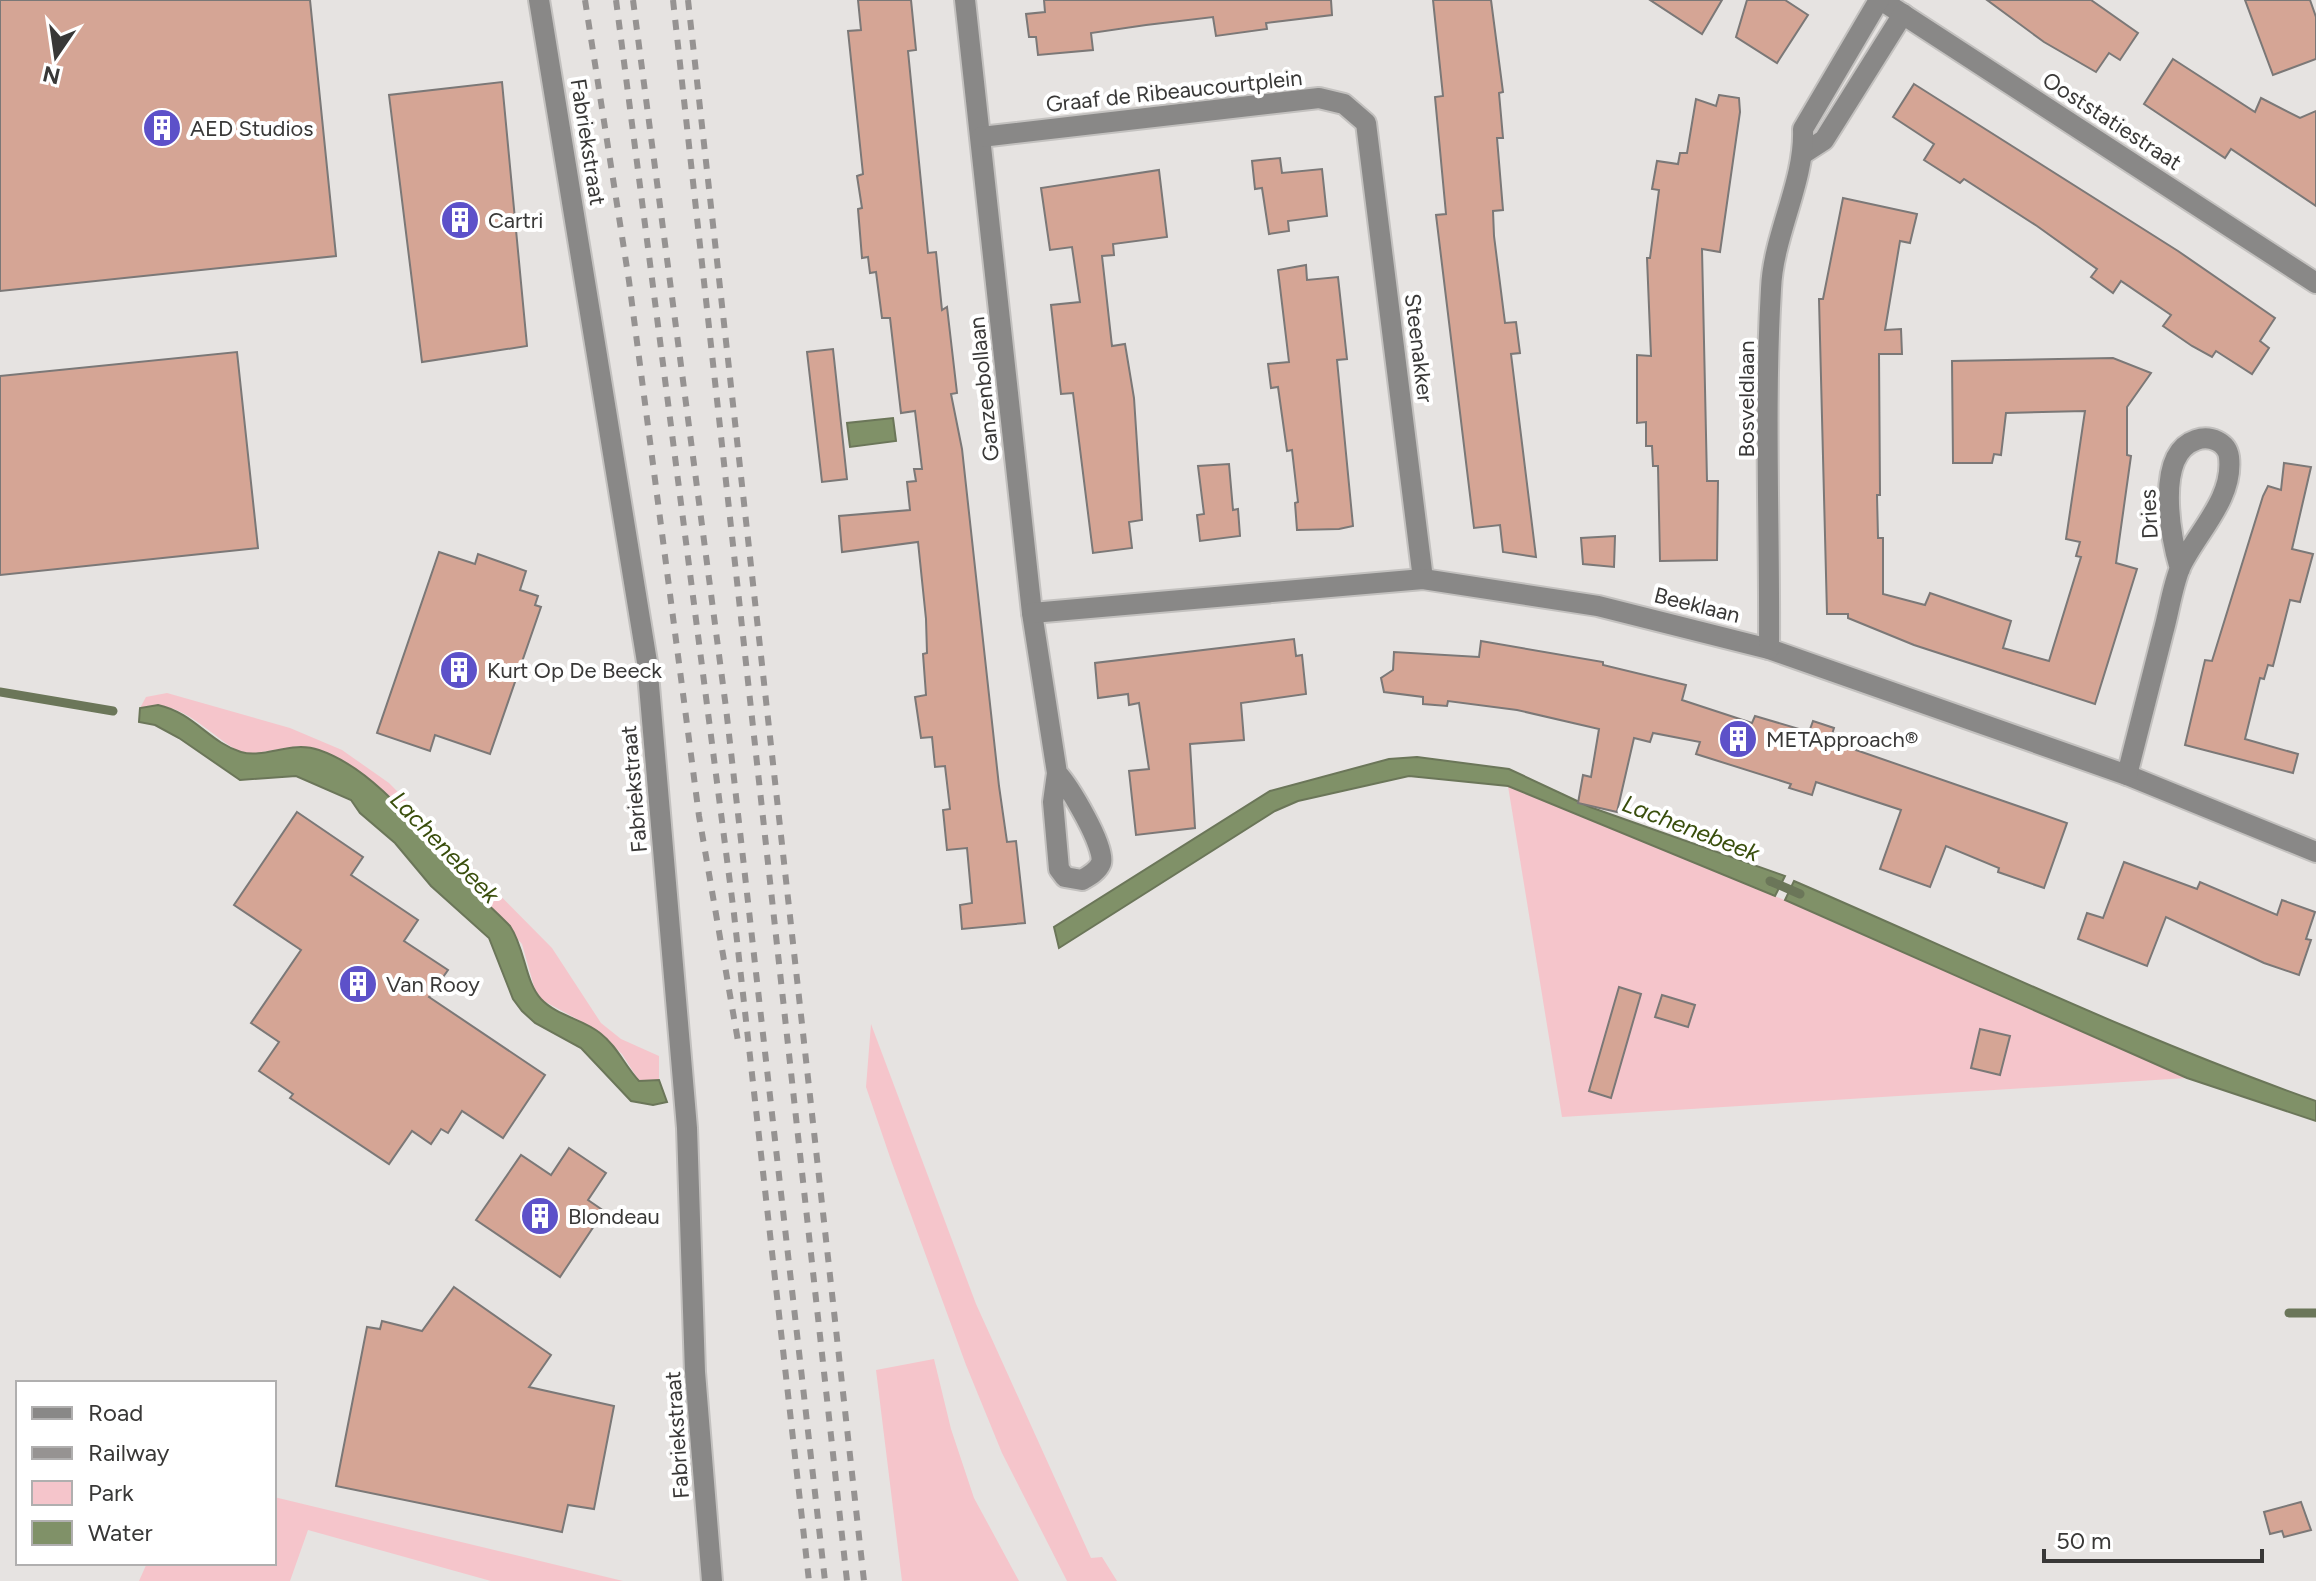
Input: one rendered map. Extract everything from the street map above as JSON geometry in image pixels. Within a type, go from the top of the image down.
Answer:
[{"type":"street","name":"Fabriekstraat","points":[[539,0],[647,662],[687,1128],[695,1372],[712,1581]]},
{"type":"street","name":"Ganzenbollaan","points":[[965,0],[1032,613],[1057,773],[1053,802],[1059,869],[1065,877],[1082,880],[1097,869],[1101,853],[1073,795],[1057,773]]},
{"type":"street","name":"Ooststatiestraat","points":[[1880,0],[2316,283]]},
{"type":"street","name":"Bosveldlaan","points":[[1769,649],[1771,285],[1796,173],[1804,153],[1803,129],[1880,0]]},
{"type":"street","name":"Bosveldlaan","points":[[1804,153],[1824,140],[1903,14]]},
{"type":"street","name":"Graaf de Ribeaucourtplein","points":[[981,137],[1319,98],[1344,104],[1366,123]]},
{"type":"street","name":"Steenakker","points":[[1366,123],[1423,579]]},
{"type":"street","name":"Dries","points":[[2127,775],[2180,569],[2221,497],[2229,458],[2224,446],[2215,440],[2193,440],[2182,448],[2175,461],[2168,497],[2180,569]]},
{"type":"street","name":"Beeklaan","points":[[1032,613],[1423,579],[1598,606],[1769,649],[2127,775],[2316,852]]},
{"type":"green space","points":[[167,693],[290,728],[342,750],[389,783],[552,948],[601,1023],[621,1039],[659,1056],[659,1080],[639,1081],[622,1054],[597,1030],[542,1000],[535,990],[522,944],[404,816],[299,746],[250,754],[227,744],[180,712],[154,705],[140,708],[146,697]]},
{"type":"green space","points":[[1508,786],[1775,896],[2187,1078],[1562,1117]]},
{"type":"green space","points":[[871,1024],[976,1304],[1091,1558],[1102,1557],[1117,1581],[1067,1581],[1002,1453],[966,1365],[866,1087]]},
{"type":"green space","points":[[934,1359],[951,1429],[974,1498],[1019,1581],[902,1581],[876,1370]]},
{"type":"green space","points":[[276,1497],[623,1581],[491,1581],[308,1530],[290,1581],[139,1581],[146,1565],[276,1565]]},
{"type":"water","points":[[893,418],[896,441],[850,447],[847,423]]},
{"type":"water","points":[[158,705],[182,714],[220,742],[241,752],[250,754],[309,748],[340,759],[360,772],[396,804],[464,882],[510,926],[532,984],[541,999],[555,1010],[600,1033],[639,1081],[659,1080],[667,1102],[653,1105],[631,1101],[581,1048],[535,1023],[522,1011],[513,999],[489,938],[431,886],[395,843],[360,813],[351,800],[296,776],[240,780],[179,738],[155,725],[139,722],[140,708]]},
{"type":"water","points":[[1417,757],[1509,769],[1590,807],[1785,876],[1775,896],[1508,786],[1409,776],[1298,801],[1275,811],[1059,948],[1054,927],[1270,791],[1389,759]]},
{"type":"water","points":[[1794,881],[2183,1051],[2316,1101],[2316,1121],[2187,1078],[1785,900]]},
{"type":"building","name":"AED Studios","points":[[0,0],[310,0],[336,256],[0,291]]},
{"type":"building","points":[[858,0],[911,0],[916,50],[908,51],[928,253],[936,252],[942,310],[947,307],[957,393],[951,394],[962,449],[999,786],[1007,842],[1016,841],[1025,923],[962,929],[960,905],[972,903],[967,848],[947,850],[943,810],[950,809],[945,766],[935,767],[932,737],[921,738],[915,697],[926,695],[923,654],[927,653],[918,542],[842,552],[839,516],[910,510],[907,482],[916,481],[914,469],[922,469],[915,411],[901,413],[890,318],[882,318],[876,272],[870,273],[868,257],[862,258],[858,209],[862,208],[857,176],[863,174],[848,31],[861,30]]},
{"type":"building","points":[[1044,0],[1331,0],[1332,15],[1266,23],[1267,29],[1216,36],[1213,17],[1146,25],[1091,33],[1093,50],[1038,55],[1036,37],[1029,37],[1026,14],[1045,12]]},
{"type":"building","points":[[1433,0],[1491,0],[1503,92],[1499,93],[1503,138],[1497,138],[1503,210],[1493,211],[1494,236],[1505,323],[1516,322],[1520,353],[1511,354],[1536,557],[1503,552],[1500,525],[1474,528],[1436,215],[1446,214],[1435,97],[1443,96]]},
{"type":"building","points":[[1650,0],[1722,0],[1702,34]]},
{"type":"building","points":[[1747,0],[1785,0],[1808,15],[1777,63],[1736,37]]},
{"type":"building","points":[[1987,0],[2091,0],[2138,33],[2120,60],[2109,53],[2096,72],[2044,42]]},
{"type":"building","points":[[2245,0],[2310,0],[2316,17],[2316,59],[2273,75]]},
{"type":"building","points":[[2173,59],[2255,112],[2261,98],[2300,118],[2316,111],[2316,206],[2231,149],[2225,158],[2144,104]]},
{"type":"building","name":"Cartri","points":[[502,82],[527,346],[422,362],[389,95]]},
{"type":"building","points":[[1914,84],[2178,251],[2275,318],[2260,341],[2269,348],[2252,374],[2216,351],[2212,357],[2192,346],[2163,326],[2171,315],[2121,281],[2113,293],[2091,277],[2097,269],[2037,226],[1964,179],[1960,183],[1924,160],[1934,144],[1893,117]]},
{"type":"building","points":[[1719,95],[1739,98],[1740,112],[1720,252],[1702,249],[1707,481],[1718,481],[1717,560],[1660,561],[1658,466],[1653,466],[1652,446],[1646,446],[1646,422],[1637,423],[1637,355],[1651,356],[1647,258],[1650,258],[1659,190],[1652,189],[1657,161],[1678,164],[1680,153],[1687,153],[1696,99],[1716,106]]},
{"type":"building","points":[[1280,158],[1282,173],[1322,169],[1327,216],[1288,221],[1289,231],[1269,234],[1262,188],[1255,189],[1252,161]]},
{"type":"building","points":[[1159,170],[1167,237],[1113,244],[1114,255],[1102,256],[1112,346],[1125,344],[1134,398],[1142,520],[1129,522],[1132,548],[1093,553],[1073,393],[1061,394],[1051,305],[1080,302],[1072,247],[1050,250],[1041,188]]},
{"type":"building","points":[[1843,198],[1917,214],[1910,243],[1900,241],[1885,330],[1901,329],[1902,354],[1879,354],[1880,495],[1877,495],[1878,538],[1883,538],[1883,594],[1925,605],[1930,593],[2011,621],[2003,648],[2049,661],[2081,557],[2076,556],[2080,542],[2066,539],[2085,411],[2006,413],[2001,455],[1994,454],[1992,463],[1953,463],[1952,361],[2113,358],[2151,373],[2127,407],[2127,455],[2131,456],[2116,563],[2137,569],[2095,704],[1914,645],[1848,618],[1848,614],[1827,614],[1819,299],[1823,299]]},
{"type":"building","points":[[1306,265],[1307,280],[1338,277],[1347,359],[1337,360],[1353,526],[1339,529],[1297,530],[1295,503],[1298,502],[1292,450],[1287,451],[1278,387],[1271,388],[1268,364],[1289,362],[1278,270]]},
{"type":"building","points":[[833,349],[847,479],[822,482],[807,352]]},
{"type":"building","points":[[237,352],[258,548],[0,575],[0,376]]},
{"type":"building","points":[[2284,463],[2311,467],[2292,549],[2313,554],[2300,602],[2290,600],[2273,666],[2268,665],[2264,679],[2260,678],[2245,739],[2298,754],[2293,773],[2185,745],[2205,660],[2212,661],[2263,496],[2268,486],[2281,490]]},
{"type":"building","points":[[1229,464],[1233,510],[1238,509],[1240,536],[1200,541],[1197,515],[1204,514],[1198,466]]},
{"type":"building","points":[[1615,536],[1614,567],[1583,564],[1581,538]]},
{"type":"building","name":"Kurt Op De Beeck","points":[[439,552],[475,564],[478,554],[526,571],[520,590],[538,596],[535,605],[541,607],[490,754],[435,735],[430,751],[377,733]]},
{"type":"building","points":[[1294,639],[1296,656],[1302,655],[1306,694],[1241,703],[1244,740],[1190,744],[1195,828],[1136,835],[1129,771],[1149,769],[1139,703],[1129,705],[1128,694],[1098,698],[1095,663]]},
{"type":"building","points":[[1481,641],[1603,662],[1603,665],[1686,685],[1682,700],[1752,723],[1755,716],[1809,732],[1813,721],[1834,728],[1830,741],[2067,823],[2044,888],[1998,872],[1999,868],[1946,846],[1930,887],[1880,869],[1901,810],[1816,782],[1812,795],[1789,788],[1791,784],[1696,754],[1700,742],[1653,733],[1650,742],[1634,738],[1617,812],[1578,803],[1583,775],[1591,777],[1599,729],[1517,710],[1448,701],[1447,706],[1423,704],[1423,697],[1384,692],[1381,678],[1393,670],[1394,652],[1479,657]]},
{"type":"building","name":"Van Rooy","points":[[297,812],[363,857],[351,875],[418,920],[404,941],[448,970],[429,997],[545,1075],[503,1138],[462,1111],[448,1133],[441,1129],[431,1144],[412,1131],[389,1164],[290,1098],[293,1094],[259,1071],[279,1042],[251,1023],[301,950],[234,905]]},
{"type":"building","points":[[2124,862],[2197,889],[2200,882],[2277,915],[2282,900],[2315,912],[2306,939],[2311,940],[2299,975],[2264,963],[2166,917],[2147,966],[2078,939],[2087,913],[2103,918]]},
{"type":"building","points":[[1619,987],[1641,994],[1611,1098],[1589,1091]]},
{"type":"building","points":[[1662,995],[1695,1005],[1688,1027],[1655,1017]]},
{"type":"building","points":[[1980,1029],[2010,1036],[2000,1075],[1971,1068]]},
{"type":"building","name":"Blondeau","points":[[569,1148],[606,1173],[588,1200],[604,1211],[560,1277],[476,1220],[521,1155],[551,1175]]},
{"type":"building","points":[[454,1287],[551,1355],[529,1387],[614,1406],[594,1509],[568,1505],[562,1532],[336,1486],[367,1327],[380,1329],[382,1321],[422,1331]]},
{"type":"building","points":[[2301,1502],[2311,1530],[2284,1537],[2282,1531],[2270,1534],[2264,1512]]},
{"type":"waterway","name":"Lachenebeek","points":[[0,692],[113,711]]},
{"type":"waterway","name":"Lachenebeek","points":[[1770,881],[1800,894]]},
{"type":"waterway","points":[[2289,1313],[2316,1313]]},
{"type":"railway","points":[[585,0],[629,281],[699,816],[739,1047]]},
{"type":"railway","points":[[616,0],[734,914],[809,1581]]},
{"type":"railway","points":[[633,0],[726,708],[825,1581]]},
{"type":"railway","points":[[673,0],[847,1581]]},
{"type":"railway","points":[[688,0],[864,1581]]},
{"type":"place","name":"AED Studios","points":[[162,128]]},
{"type":"place","name":"Cartri","points":[[460,220]]},
{"type":"place","name":"Kurt Op De Beeck","points":[[459,670]]},
{"type":"place","name":"METApproach®","points":[[1738,739]]},
{"type":"place","name":"Van Rooy","points":[[358,984]]},
{"type":"place","name":"Blondeau","points":[[540,1216]]}]
